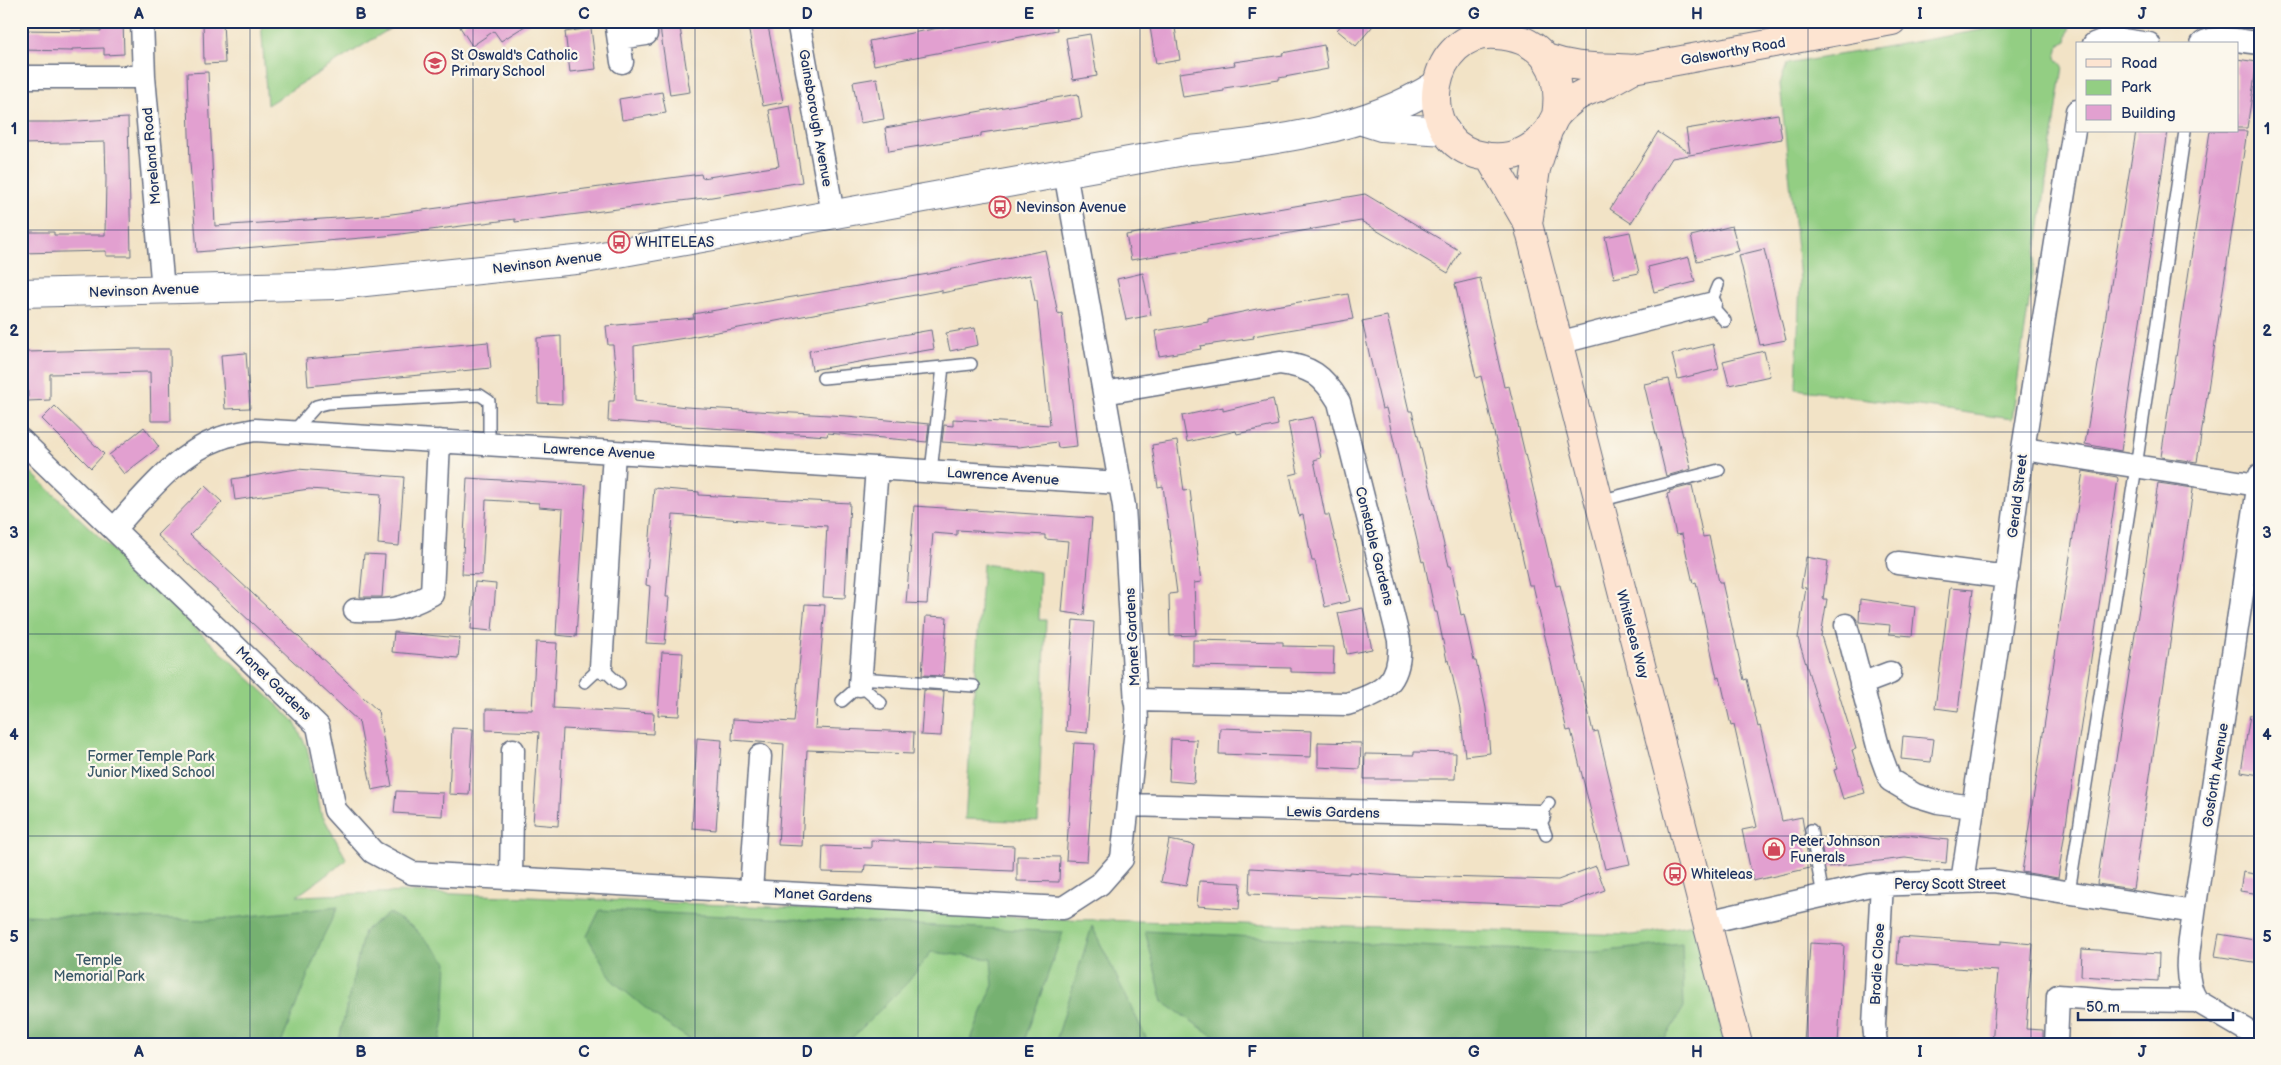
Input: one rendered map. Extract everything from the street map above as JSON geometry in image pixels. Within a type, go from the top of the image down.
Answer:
[{"type":"main road","name":"Galsworthy Road","points":[[1552,123],[1587,90],[1633,70],[1892,21]]},
{"type":"main road","points":[[1510,29],[1546,58],[1556,76],[1559,96],[1552,123],[1537,143],[1522,152],[1506,157],[1489,157],[1472,153],[1458,144],[1446,131],[1438,117],[1435,101],[1436,85],[1445,63],[1466,33],[1476,37],[1510,29]]},
{"type":"main road","name":"Galsworthy Road","points":[[1546,58],[1567,66],[1586,68],[1609,67],[1633,70]]},
{"type":"main road","name":"Whiteleas Way","points":[[1528,224],[1536,169],[1552,123]]},
{"type":"main road","name":"Whiteleas Way","points":[[1489,157],[1528,224],[1738,1044]]},
{"type":"street","name":"Moreland Road","points":[[142,21],[144,77],[163,290]]},
{"type":"street","name":"Gainsborough Avenue","points":[[798,21],[833,214]]},
{"type":"street","points":[[622,62],[618,30],[646,34]]},
{"type":"street","points":[[2099,42],[2110,38],[2136,42]]},
{"type":"street","points":[[2204,42],[2205,40],[2217,39],[2260,43]]},
{"type":"street","points":[[21,77],[144,77]]},
{"type":"street","name":"Nevinson Avenue","points":[[21,293],[337,285],[585,259],[1190,150],[1250,143],[1362,121],[1384,109],[1408,103],[1436,85]]},
{"type":"street","name":"Gerald Street","points":[[1962,882],[2024,449],[2076,117]]},
{"type":"street","name":"Nevinson Avenue","points":[[1362,121],[1382,127],[1446,131]]},
{"type":"street","name":"Manet Gardens","points":[[21,440],[318,726],[335,810],[373,852],[412,873],[1064,908],[1100,884],[1122,859],[1137,720],[1124,506],[1065,172]]},
{"type":"street","points":[[1558,343],[1714,294]]},
{"type":"street","name":"Constable Gardens","points":[[1104,393],[1280,363],[1300,366],[1320,375],[1339,402],[1399,640],[1400,660],[1395,674],[1384,689],[1367,698],[1347,704],[1136,700]]},
{"type":"street","name":"Lawrence Avenue","points":[[114,529],[161,478],[185,458],[221,438],[254,430],[1120,483]]},
{"type":"street","points":[[355,610],[389,611],[406,608],[432,594],[439,441]]},
{"type":"street","points":[[2024,449],[2136,467],[2259,480]]},
{"type":"street","points":[[601,667],[614,452]]},
{"type":"street","points":[[860,681],[878,468]]},
{"type":"street","name":"Gosforth Avenue","points":[[2197,1001],[2190,991],[2187,976],[2194,912],[2256,534],[2259,480]]},
{"type":"street","points":[[1898,563],[2007,577]]},
{"type":"street","points":[[1846,625],[1861,684],[1890,780],[1915,795],[1938,802],[1972,807]]},
{"type":"street","points":[[1861,684],[1890,673]]},
{"type":"street","points":[[511,878],[513,750]]},
{"type":"street","points":[[750,891],[760,756]]},
{"type":"street","name":"Lewis Gardens","points":[[1128,805],[1545,818]]},
{"type":"street","name":"Percy Scott Street","points":[[1708,922],[1870,885],[1994,881],[2194,912]]},
{"type":"street","name":"Brodie Close","points":[[1876,1044],[1874,1025],[1882,884]]},
{"type":"street","points":[[2056,1044],[2058,996],[2112,1000],[2197,1001],[2260,1038]]},
{"type":"lane","points":[[2070,892],[2136,467],[2185,132]]},
{"type":"lane","points":[[1714,294],[1725,321]]},
{"type":"lane","points":[[823,378],[971,364]]},
{"type":"lane","points":[[931,471],[943,367]]},
{"type":"lane","points":[[293,432],[316,406],[328,402],[480,395],[489,402],[489,445]]},
{"type":"lane","points":[[1599,501],[1720,470]]},
{"type":"lane","points":[[585,682],[601,667],[619,684]]},
{"type":"lane","points":[[860,681],[974,686]]},
{"type":"lane","points":[[842,701],[860,681]]},
{"type":"lane","points":[[860,681],[880,703]]},
{"type":"lane","points":[[1811,830],[1823,896]]},
{"type":"green space","points":[[261,21],[398,21],[399,23],[267,105]]},
{"type":"green space","points":[[2033,21],[2067,21],[2070,24],[2067,41],[2059,45],[2056,58],[2063,66],[2012,419],[1796,389],[1800,279],[1780,84],[1787,64]]},
{"type":"green space","name":"Temple Memorial Park","points":[[21,463],[294,721],[307,748],[321,813],[347,860],[297,896],[407,892],[1065,919],[1633,935],[1694,924],[1726,1044],[21,1044]]},
{"type":"green space","points":[[983,564],[1040,572],[1039,620],[1046,620],[1038,822],[965,819]]},
{"type":"green space","points":[[338,907],[322,939],[281,1044],[21,1044],[21,915],[210,920]]},
{"type":"green space","points":[[600,910],[1063,932],[1023,1044],[969,1044],[993,985],[991,959],[931,952],[908,982],[846,1044],[697,1044],[656,1017],[613,981],[587,936]]},
{"type":"green space","points":[[389,913],[413,927],[447,962],[444,1020],[439,1044],[338,1044],[364,931]]},
{"type":"green space","points":[[1092,926],[1149,1044],[1055,1044]]},
{"type":"green space","points":[[1145,931],[1438,947],[1595,952],[1682,943],[1684,1007],[1662,1044],[1225,1044],[1163,1002]]},
{"type":"building","points":[[101,21],[123,21],[124,54],[104,55],[104,48],[72,49],[72,51],[21,50],[21,30],[101,31]]},
{"type":"building","points":[[203,21],[223,21],[225,63],[204,64]]},
{"type":"building","points":[[468,21],[533,21],[501,41],[494,31],[472,46],[460,27]]},
{"type":"building","points":[[659,21],[679,21],[690,92],[670,95]]},
{"type":"building","points":[[747,21],[767,21],[783,102],[763,106]]},
{"type":"building","points":[[976,21],[1056,21],[1057,30],[874,65],[869,41]]},
{"type":"building","points":[[1149,21],[1174,21],[1180,60],[1156,64]]},
{"type":"building","points":[[1345,21],[1377,21],[1356,46],[1337,30]]},
{"type":"building","points":[[591,28],[596,69],[570,72],[565,32]]},
{"type":"building","points":[[1090,34],[1097,76],[1073,80],[1066,38]]},
{"type":"building","points":[[1324,45],[1328,69],[1279,78],[1279,80],[1224,88],[1224,91],[1183,97],[1179,73],[1235,65],[1234,62],[1283,55],[1282,53]]},
{"type":"building","points":[[2238,59],[2257,62],[2247,128],[2238,128]]},
{"type":"building","points":[[208,72],[215,226],[384,215],[701,174],[702,178],[779,166],[769,110],[790,106],[802,182],[712,197],[515,222],[515,219],[385,236],[197,252],[190,163],[187,73]]},
{"type":"building","points":[[877,78],[884,119],[860,123],[853,82]]},
{"type":"building","points":[[662,92],[666,113],[622,120],[619,99]]},
{"type":"building","points":[[1078,94],[1082,118],[981,133],[981,136],[889,151],[885,128]]},
{"type":"building","points":[[1778,114],[1782,139],[1672,158],[1631,223],[1610,209],[1658,132],[1690,153],[1686,129]]},
{"type":"building","points":[[128,118],[131,256],[106,256],[106,251],[21,253],[21,232],[54,232],[54,235],[105,235],[106,179],[105,142],[21,144],[21,122]]},
{"type":"building","points":[[2247,131],[2197,462],[2161,457],[2210,132]]},
{"type":"building","points":[[2136,132],[2168,132],[2121,451],[2085,444]]},
{"type":"building","points":[[1365,194],[1460,251],[1448,273],[1361,221],[1131,260],[1126,235]]},
{"type":"building","points":[[1732,226],[1739,251],[1697,261],[1691,236]]},
{"type":"building","points":[[1630,232],[1639,273],[1614,278],[1605,237]]},
{"type":"building","points":[[1764,249],[1786,340],[1760,345],[1739,255]]},
{"type":"building","points":[[1045,250],[1058,314],[1062,313],[1077,446],[1058,448],[1057,442],[1019,447],[942,442],[944,425],[953,426],[953,419],[1050,425],[1037,301],[1035,301],[1030,275],[942,293],[942,290],[634,346],[635,401],[686,407],[847,416],[929,424],[927,442],[828,433],[827,436],[608,421],[609,401],[614,401],[616,375],[613,345],[608,345],[606,326],[694,318],[693,314],[934,273]]},
{"type":"building","points":[[1689,257],[1695,282],[1654,292],[1648,267]]},
{"type":"building","points":[[1143,273],[1151,315],[1126,320],[1117,279]]},
{"type":"building","points":[[1480,278],[1504,387],[1509,386],[1556,586],[1560,585],[1593,732],[1598,731],[1630,864],[1605,869],[1571,730],[1567,731],[1533,585],[1529,585],[1481,376],[1476,378],[1455,284]]},
{"type":"building","points":[[1348,294],[1353,319],[1253,336],[1254,338],[1200,346],[1201,349],[1159,356],[1155,331],[1208,322],[1208,319],[1257,309]]},
{"type":"building","points":[[1387,316],[1409,411],[1412,411],[1449,566],[1451,566],[1461,615],[1464,614],[1474,661],[1476,661],[1486,708],[1490,753],[1465,756],[1460,710],[1449,660],[1447,661],[1424,561],[1422,562],[1386,408],[1382,409],[1362,321]]},
{"type":"building","points":[[975,328],[978,345],[950,351],[946,333]]},
{"type":"building","points":[[931,330],[934,349],[812,370],[809,351]]},
{"type":"building","points":[[561,336],[562,404],[538,403],[537,338]]},
{"type":"building","points":[[488,342],[491,368],[308,386],[306,359]]},
{"type":"building","points":[[1713,344],[1719,369],[1678,379],[1672,354]]},
{"type":"building","points":[[170,349],[171,421],[151,421],[150,372],[50,374],[50,400],[28,401],[27,352]]},
{"type":"building","points":[[1764,351],[1770,376],[1729,385],[1723,361]]},
{"type":"building","points":[[246,353],[250,408],[225,409],[221,355]]},
{"type":"building","points":[[1669,379],[1691,469],[1666,476],[1644,384]]},
{"type":"building","points":[[1273,399],[1278,425],[1237,434],[1236,431],[1187,442],[1182,416],[1223,407],[1223,411]]},
{"type":"building","points":[[55,406],[104,454],[91,468],[42,419]]},
{"type":"building","points":[[1313,417],[1321,458],[1314,460],[1325,515],[1329,515],[1350,601],[1325,607],[1315,561],[1312,561],[1303,515],[1299,516],[1290,475],[1298,473],[1288,422]]},
{"type":"building","points":[[144,427],[159,447],[124,474],[109,455]]},
{"type":"building","points":[[1177,441],[1184,491],[1190,490],[1201,582],[1194,583],[1196,635],[1170,636],[1169,594],[1177,593],[1163,486],[1158,487],[1152,445]]},
{"type":"building","points":[[297,469],[404,477],[399,546],[378,544],[381,494],[309,489],[235,500],[232,479]]},
{"type":"building","points":[[2083,471],[2117,477],[2118,479],[2058,878],[2022,872]]},
{"type":"building","points":[[467,478],[586,485],[576,637],[556,635],[563,509],[539,507],[539,503],[486,500],[482,575],[462,574]]},
{"type":"building","points":[[2158,483],[2193,488],[2193,490],[2133,889],[2097,884]]},
{"type":"building","points":[[1692,485],[1703,537],[1709,536],[1719,582],[1722,582],[1744,680],[1747,679],[1758,727],[1760,726],[1782,821],[1802,817],[1810,868],[1753,881],[1742,830],[1757,827],[1734,725],[1731,726],[1720,677],[1717,678],[1696,582],[1693,583],[1682,534],[1676,535],[1667,494],[1670,493],[1669,491]]},
{"type":"building","points":[[205,486],[222,502],[190,535],[378,711],[392,786],[372,790],[359,722],[157,535]]},
{"type":"building","points":[[654,488],[699,492],[699,495],[850,503],[845,598],[823,597],[827,526],[673,515],[666,597],[669,597],[665,644],[646,643],[650,586],[646,585]]},
{"type":"building","points":[[914,506],[1092,518],[1084,615],[1062,612],[1068,541],[1045,539],[1045,535],[957,530],[957,535],[933,533],[927,604],[906,603]]},
{"type":"building","points":[[364,554],[385,555],[382,597],[360,597]]},
{"type":"building","points":[[1806,557],[1828,561],[1823,599],[1827,599],[1821,636],[1856,749],[1852,750],[1865,793],[1843,799],[1834,770],[1838,769],[1798,638],[1806,588],[1801,587]]},
{"type":"building","points":[[475,582],[496,584],[492,631],[471,629]]},
{"type":"building","points":[[1950,588],[1973,590],[1958,711],[1935,708]]},
{"type":"building","points":[[1860,599],[1915,607],[1912,636],[1889,634],[1890,625],[1859,622]]},
{"type":"building","points":[[805,604],[825,605],[815,728],[914,732],[913,754],[807,750],[802,846],[778,845],[784,744],[732,740],[733,719],[794,722]]},
{"type":"building","points":[[1363,608],[1372,649],[1347,654],[1338,613]]},
{"type":"building","points":[[926,616],[947,617],[943,676],[922,675]]},
{"type":"building","points":[[1073,620],[1094,622],[1087,733],[1066,731]]},
{"type":"building","points":[[394,632],[460,638],[458,658],[392,652]]},
{"type":"building","points":[[1193,640],[1283,642],[1283,646],[1334,647],[1333,673],[1291,672],[1291,668],[1193,666]]},
{"type":"building","points":[[536,642],[557,643],[553,708],[654,713],[653,734],[563,729],[558,826],[533,824],[539,732],[486,730],[486,709],[532,710]]},
{"type":"building","points":[[662,652],[683,653],[679,716],[658,715]]},
{"type":"building","points":[[924,690],[944,691],[941,736],[921,735]]},
{"type":"building","points":[[2250,715],[2260,716],[2260,775],[2241,772]]},
{"type":"building","points":[[452,728],[473,729],[469,795],[449,794]]},
{"type":"building","points":[[1220,728],[1312,731],[1311,757],[1219,754]]},
{"type":"building","points":[[1903,736],[1934,739],[1931,762],[1901,759]]},
{"type":"building","points":[[697,738],[722,740],[716,830],[692,828]]},
{"type":"building","points":[[1171,739],[1197,740],[1194,783],[1169,781]]},
{"type":"building","points":[[1318,742],[1361,743],[1360,769],[1318,767]]},
{"type":"building","points":[[1074,743],[1095,744],[1087,861],[1066,860]]},
{"type":"building","points":[[1414,752],[1456,753],[1455,779],[1364,779],[1365,754],[1414,755]]},
{"type":"building","points":[[396,791],[443,793],[442,816],[394,813]]},
{"type":"building","points":[[1904,835],[1948,840],[1946,863],[1905,858],[1828,867],[1828,864],[1825,865],[1821,844]]},
{"type":"building","points":[[871,840],[1014,846],[1013,871],[865,865],[864,873],[822,872],[823,846],[871,848]]},
{"type":"building","points":[[1169,840],[1194,845],[1186,886],[1161,882]]},
{"type":"building","points":[[1017,856],[1060,857],[1059,882],[1017,881]]},
{"type":"building","points":[[1596,866],[1605,890],[1562,906],[1249,894],[1250,868],[1349,874],[1349,872],[1405,876],[1558,880]]},
{"type":"building","points":[[2243,872],[2260,875],[2260,894],[2240,891]]},
{"type":"building","points":[[1199,881],[1241,883],[1239,909],[1197,906]]},
{"type":"building","points":[[2219,934],[2260,941],[2260,963],[2215,956]]},
{"type":"building","points":[[1899,937],[2001,944],[2001,941],[2033,944],[2026,1029],[2043,1030],[2043,1044],[1992,1044],[1998,971],[1897,964]]},
{"type":"building","points":[[1810,943],[1844,945],[1838,1044],[1804,1044]]},
{"type":"building","points":[[2082,949],[2159,954],[2158,981],[2081,976]]},
{"type":"place","name":"St Oswald's Catholic Primary School","points":[[435,63]]},
{"type":"place","name":"Nevinson Avenue","points":[[1000,207]]},
{"type":"place","name":"WHITELEAS","points":[[619,242]]},
{"type":"place","name":"Peter Johnson Funerals","points":[[1774,849]]},
{"type":"place","name":"Whiteleas","points":[[1675,874]]},
{"type":"park label","name":"Former Temple Park Junior Mixed School","points":[[151,764]]}]
